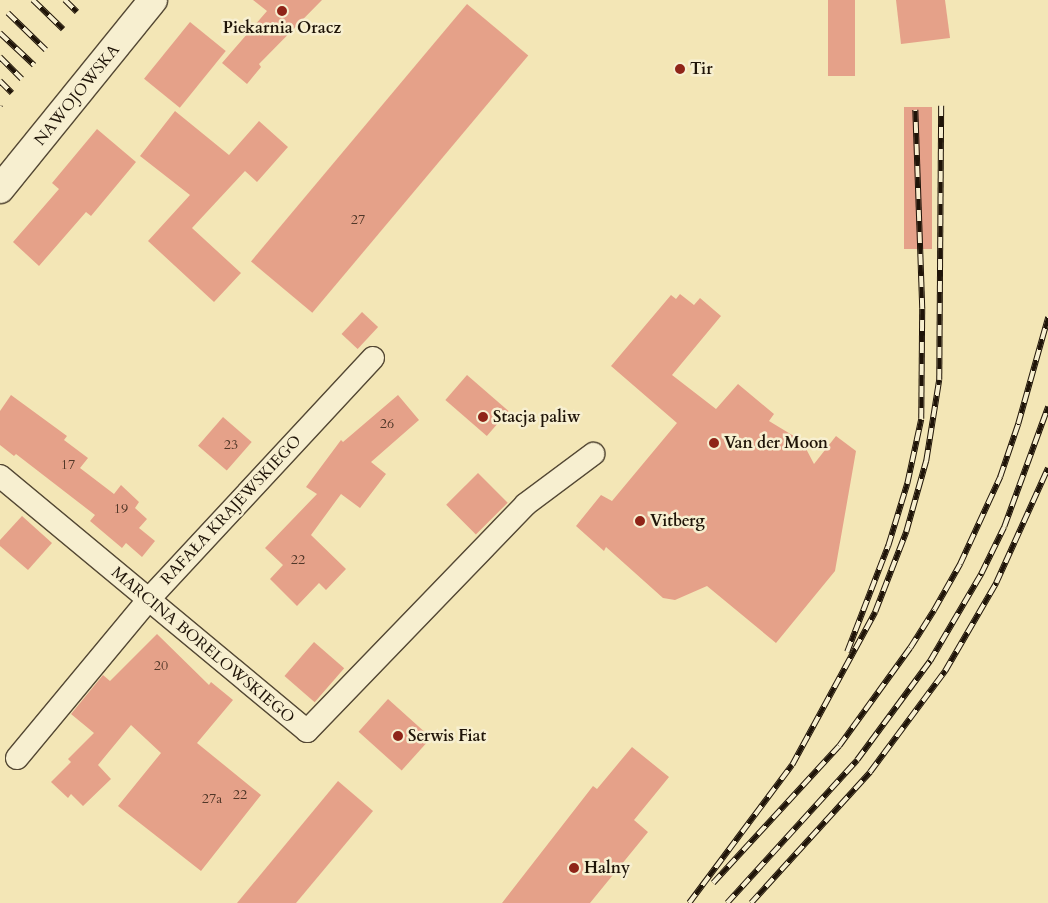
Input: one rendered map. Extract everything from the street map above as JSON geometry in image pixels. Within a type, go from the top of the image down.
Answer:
[{"type":"street","name":"NAWOJOWSKA","points":[[0,189],[153,0]]},
{"type":"street","name":"RAFAŁA KRAJEWSKIEGO","points":[[17,758],[149,599],[373,358]]},
{"type":"street","name":"MARCINA BORELOWSKIEGO","points":[[0,476],[308,731],[526,504],[593,454]]},
{"type":"building","points":[[253,0],[322,0],[259,64],[261,67],[247,84],[222,63],[267,11]]},
{"type":"building","points":[[828,0],[855,0],[855,76],[828,76]]},
{"type":"building","points":[[896,0],[945,0],[950,38],[901,44]]},
{"type":"building","points":[[467,4],[528,55],[312,313],[251,261]]},
{"type":"building","points":[[190,22],[226,51],[180,108],[144,79]]},
{"type":"building","points":[[904,107],[932,107],[932,249],[904,249]]},
{"type":"building","points":[[175,111],[229,155],[259,121],[288,147],[257,182],[245,171],[192,228],[241,273],[214,302],[148,241],[190,195],[140,156]]},
{"type":"building","points":[[97,129],[136,162],[91,216],[86,212],[39,266],[13,242],[59,189],[52,183]]},
{"type":"building","points":[[680,294],[694,305],[700,298],[721,316],[672,375],[716,409],[738,384],[774,414],[769,421],[802,441],[814,464],[836,436],[856,451],[835,571],[776,643],[707,586],[675,600],[663,598],[606,547],[604,551],[576,526],[601,495],[612,501],[677,423],[611,366],[671,295],[676,299]]},
{"type":"building","points":[[362,312],[378,327],[358,349],[342,334]]},
{"type":"building","points":[[467,375],[509,411],[487,436],[445,400]]},
{"type":"building","points":[[11,395],[67,436],[64,440],[88,458],[80,468],[114,494],[121,485],[139,502],[135,508],[147,519],[139,528],[155,541],[142,557],[126,543],[122,548],[90,521],[95,515],[16,454],[14,456],[0,445],[0,411]]},
{"type":"building","points":[[398,395],[419,420],[371,462],[386,474],[360,508],[341,494],[311,535],[346,569],[326,590],[319,583],[297,606],[270,579],[283,565],[265,548],[317,494],[306,487],[341,440],[343,442]]},
{"type":"building","points":[[223,417],[252,442],[227,471],[198,446]]},
{"type":"building","points":[[478,473],[508,503],[476,535],[446,505]]},
{"type":"building","points":[[22,516],[52,543],[28,570],[0,546],[0,540]]},
{"type":"building","points":[[157,634],[209,685],[211,682],[233,700],[197,743],[261,795],[201,871],[118,806],[161,753],[131,725],[98,765],[111,779],[83,806],[71,794],[68,798],[51,782],[71,762],[68,759],[94,733],[71,714],[103,675],[110,681]]},
{"type":"building","points":[[314,642],[344,668],[315,702],[284,676]]},
{"type":"building","name":"Serwis Fiat","points":[[388,699],[431,738],[402,771],[359,732]]},
{"type":"building","name":"Halny","points":[[632,747],[669,777],[634,820],[648,832],[590,903],[502,903],[593,786],[597,789]]},
{"type":"building","points":[[338,781],[373,811],[296,903],[237,903]]},
{"type":"railway","points":[[33,0],[63,29]]},
{"type":"railway","points":[[65,0],[77,12]]},
{"type":"railway","points":[[8,13],[46,50]]},
{"type":"railway","points":[[0,33],[34,65]]},
{"type":"railway","points":[[0,57],[22,79]]},
{"type":"railway","points":[[0,81],[12,93]]},
{"type":"railway","points":[[689,903],[792,765],[875,612],[906,532],[926,461],[939,380],[941,106]]},
{"type":"railway","points":[[847,652],[888,546],[907,484],[921,419],[922,309],[915,110]]},
{"type":"railway","points":[[713,883],[839,746],[910,648],[934,610],[960,564],[1000,477],[1018,424],[1048,317]]},
{"type":"railway","points":[[727,903],[857,760],[930,661],[981,574],[1004,527],[1048,407]]},
{"type":"railway","points":[[751,903],[870,772],[945,671],[996,583],[1048,468]]},
{"type":"place","name":"Piekarnia Oracz","points":[[282,11]]},
{"type":"place","name":"Tir","points":[[680,69]]},
{"type":"place","name":"Stacja paliw","points":[[483,417]]},
{"type":"place","name":"Van der Moon","points":[[714,443]]},
{"type":"place","name":"Vitberg","points":[[640,521]]},
{"type":"place","name":"Serwis Fiat","points":[[398,736]]},
{"type":"place","name":"Halny","points":[[574,868]]}]
